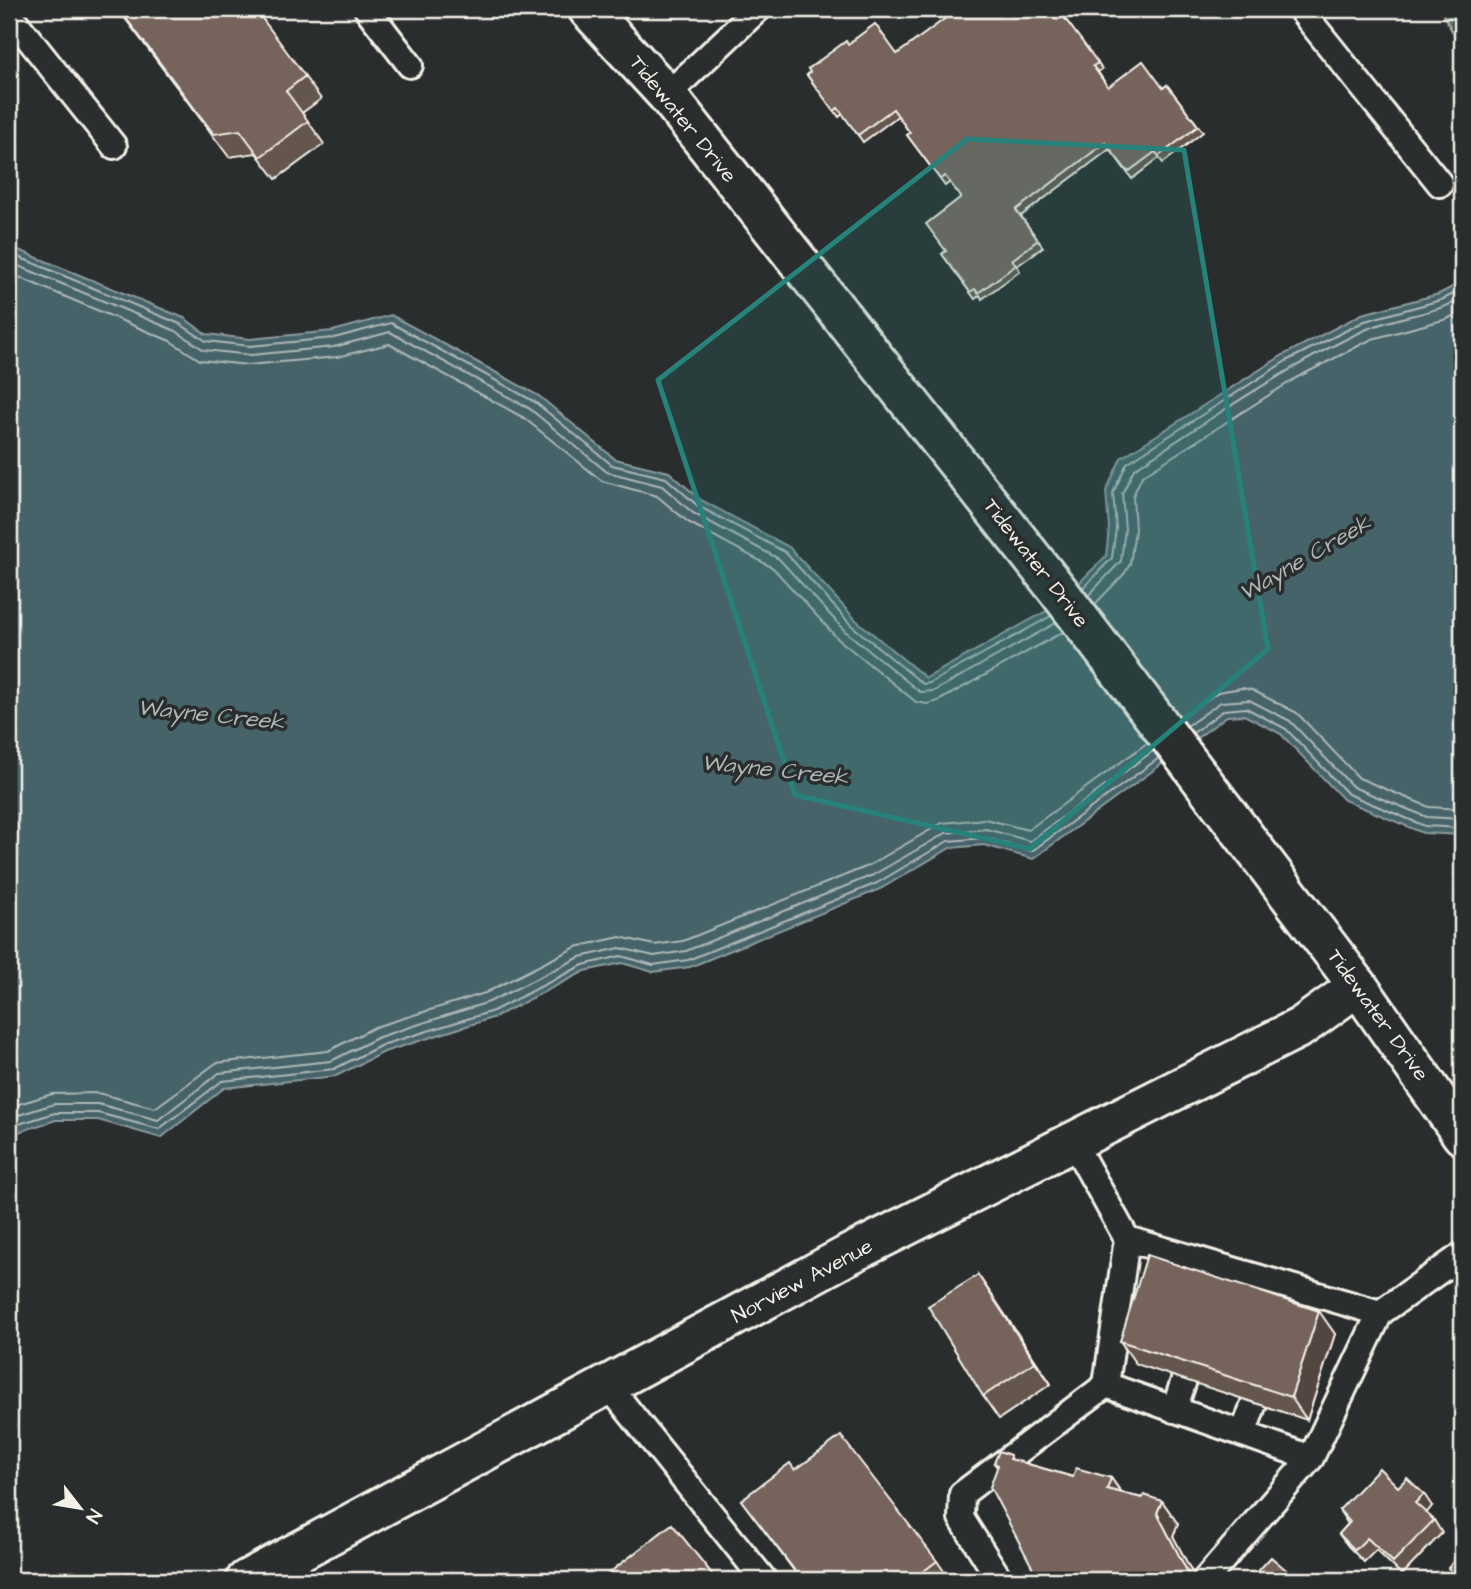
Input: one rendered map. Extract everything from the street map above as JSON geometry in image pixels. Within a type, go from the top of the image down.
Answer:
[{"type":"main road","name":"Tidewater Drive","points":[[588,9],[667,95],[1060,593],[1358,986],[1462,1135]]},
{"type":"main road","name":"Norview Avenue","points":[[246,1580],[848,1255],[1301,1027],[1358,986]]},
{"type":"lane","points":[[367,9],[410,65]]},
{"type":"lane","points":[[667,95],[758,9]]},
{"type":"lane","points":[[1300,9],[1440,184]]},
{"type":"lane","points":[[9,13],[114,146]]},
{"type":"lane","points":[[1000,1580],[961,1518],[962,1494],[1105,1385],[1127,1239],[1073,1142]]},
{"type":"lane","points":[[1127,1239],[1218,1276],[1285,1297],[1380,1313]]},
{"type":"lane","points":[[1205,1580],[1311,1458],[1380,1313],[1462,1255]]},
{"type":"lane","points":[[1174,1410],[1184,1380]]},
{"type":"lane","points":[[607,1384],[764,1580]]},
{"type":"lane","points":[[1105,1385],[1311,1458]]},
{"type":"lane","points":[[1243,1434],[1254,1402]]},
{"type":"highlighted area","points":[[967,139],[1184,150],[1268,649],[1030,849],[795,795],[658,380]]},
{"type":"green space","points":[[1440,9],[1462,9],[1462,49]]},
{"type":"water","name":"Wayne Creek","points":[[9,246],[184,318],[206,334],[250,339],[333,331],[391,315],[539,396],[615,459],[669,472],[701,500],[789,547],[856,620],[926,678],[1057,605],[1106,556],[1109,528],[1106,491],[1121,458],[1283,355],[1362,314],[1439,294],[1462,282],[1462,835],[1423,833],[1344,800],[1281,734],[1244,715],[1227,716],[1033,859],[984,845],[950,848],[880,889],[690,967],[653,972],[622,963],[585,971],[495,1017],[384,1052],[336,1076],[224,1088],[161,1138],[98,1120],[56,1120],[9,1135]]},
{"type":"building","points":[[119,9],[255,9],[305,76],[286,91],[308,121],[260,157],[240,130],[214,134]]},
{"type":"building","points":[[958,9],[1048,9],[1057,20],[1063,16],[1098,63],[1093,66],[1108,87],[1143,61],[1163,88],[1167,85],[1198,126],[1159,156],[1155,152],[1128,172],[1105,143],[1016,210],[1038,240],[1012,260],[1016,265],[978,293],[975,289],[970,292],[942,254],[946,251],[926,224],[961,197],[945,176],[940,179],[907,135],[910,133],[893,109],[858,135],[838,108],[834,111],[807,75],[810,72],[808,69],[875,24],[897,54]]},
{"type":"building","points":[[1147,1255],[1319,1311],[1291,1397],[1120,1341]]},
{"type":"building","points":[[978,1275],[1035,1362],[983,1396],[928,1306]]},
{"type":"building","points":[[841,1436],[937,1561],[912,1580],[802,1580],[741,1500],[790,1463],[795,1470]]},
{"type":"building","points":[[999,1451],[1010,1455],[1010,1459],[1073,1477],[1076,1468],[1111,1478],[1107,1489],[1162,1501],[1157,1513],[1189,1575],[1180,1580],[1039,1580],[990,1487],[998,1465],[994,1463]]},
{"type":"building","points":[[1379,1468],[1398,1487],[1407,1478],[1424,1494],[1415,1503],[1434,1520],[1393,1562],[1367,1538],[1355,1550],[1339,1534],[1350,1522],[1339,1510]]},
{"type":"building","points":[[672,1524],[717,1580],[600,1580]]},
{"type":"building","points":[[1462,1553],[1462,1580],[1460,1580],[1448,1568]]},
{"type":"building","points":[[1271,1557],[1298,1580],[1250,1580]]}]
